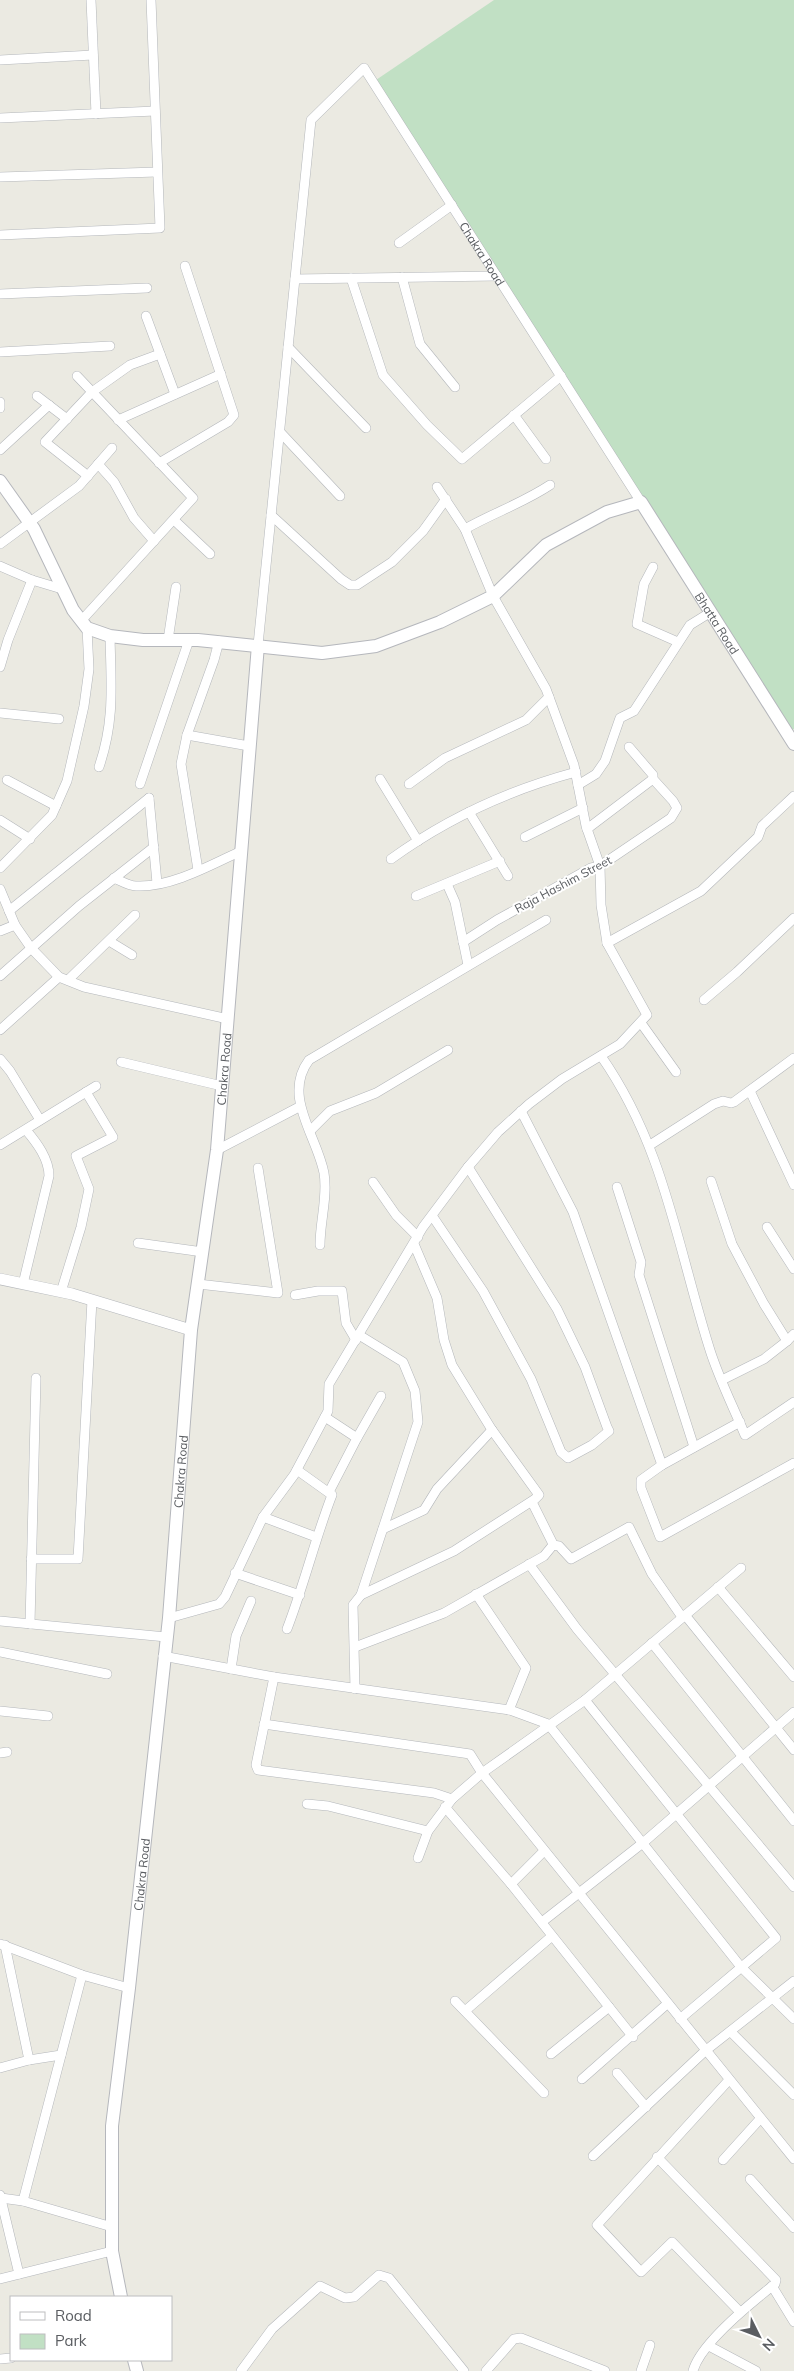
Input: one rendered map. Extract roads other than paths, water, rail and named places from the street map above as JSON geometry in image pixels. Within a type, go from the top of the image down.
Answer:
[{"type":"main road","points":[[0,481],[29,522],[73,610],[84,625],[110,636],[219,641],[322,653],[376,646],[440,622],[492,596],[546,546],[607,512],[641,502]]},
{"type":"main road","name":"Bhatta Road","points":[[641,502],[794,744]]},
{"type":"main road","name":"Chakra Road","points":[[121,2296],[112,2251],[112,2126],[129,1988],[163,1656],[169,1618],[192,1330],[217,1150],[258,645]]},
{"type":"street","points":[[91,0],[96,114]]},
{"type":"street","points":[[0,235],[160,228],[151,0]]},
{"type":"street","points":[[0,60],[94,55]]},
{"type":"street","name":"Chakra Road","points":[[295,279],[311,120],[364,68],[641,502]]},
{"type":"street","points":[[0,118],[155,112]]},
{"type":"street","points":[[0,177],[157,172]]},
{"type":"street","points":[[399,243],[452,206]]},
{"type":"street","points":[[159,464],[232,419],[234,415],[185,266]]},
{"type":"street","points":[[258,645],[295,279],[497,276]]},
{"type":"street","points":[[402,277],[420,344],[455,388]]},
{"type":"street","points":[[351,278],[383,375],[427,425],[462,459],[560,376]]},
{"type":"street","points":[[0,294],[147,288]]},
{"type":"street","points":[[146,316],[175,394]]},
{"type":"street","points":[[0,352],[110,346]]},
{"type":"street","points":[[288,347],[366,428]]},
{"type":"street","points":[[88,476],[46,442],[92,392],[130,364],[160,354]]},
{"type":"street","points":[[118,420],[221,374]]},
{"type":"street","points":[[0,868],[30,840],[52,815],[67,780],[84,706],[88,669],[84,625],[193,498],[77,376]]},
{"type":"street","points":[[37,396],[67,419]]},
{"type":"street","points":[[0,402],[0,408]]},
{"type":"street","points":[[0,450],[49,405]]},
{"type":"street","points":[[514,415],[546,459]]},
{"type":"street","points":[[280,432],[340,496]]},
{"type":"street","points":[[0,544],[79,486],[112,448]]},
{"type":"street","points":[[98,464],[114,482],[134,518],[154,542]]},
{"type":"street","points":[[465,529],[536,495],[550,486]]},
{"type":"street","points":[[169,1618],[219,1604],[225,1597],[263,1517],[297,1470],[328,1411],[329,1384],[416,1240],[468,1167],[498,1132],[521,1111],[562,1079],[620,1044],[647,1015],[607,943],[600,905],[600,866],[588,829],[576,772],[549,697],[492,596],[465,529],[437,487]]},
{"type":"street","points":[[271,515],[341,579],[350,585],[357,585],[392,562],[423,532],[446,499]]},
{"type":"street","points":[[174,520],[210,554]]},
{"type":"street","points":[[0,566],[32,580],[62,589]]},
{"type":"street","points":[[653,567],[644,584],[637,624],[678,642]]},
{"type":"street","points":[[0,667],[4,638],[32,580]]},
{"type":"street","points":[[168,640],[176,586]]},
{"type":"street","points":[[578,785],[596,774],[601,767],[605,761],[620,718],[634,711],[690,625],[711,612]]},
{"type":"street","points":[[99,768],[108,741],[112,714],[110,636]]},
{"type":"street","points":[[140,784],[189,640]]},
{"type":"street","points":[[198,870],[181,764],[187,735],[219,641]]},
{"type":"street","points":[[409,784],[444,758],[526,720],[549,697]]},
{"type":"street","points":[[0,713],[59,720]]},
{"type":"street","points":[[187,735],[250,746]]},
{"type":"street","points":[[588,829],[653,779],[653,775],[629,748]]},
{"type":"street","points":[[391,859],[439,826],[543,781],[576,772]]},
{"type":"street","points":[[380,779],[418,841]]},
{"type":"street","name":"Raja Hashim Street","points":[[464,942],[497,920],[582,872],[600,866],[671,818],[677,808],[653,779]]},
{"type":"street","points":[[7,780],[56,806]]},
{"type":"street","points":[[607,943],[701,891],[758,838],[762,826],[794,796]]},
{"type":"street","points":[[9,911],[149,798],[157,883]]},
{"type":"street","points":[[525,837],[583,808]]},
{"type":"street","points":[[469,812],[508,876]]},
{"type":"street","points":[[0,820],[30,840]]},
{"type":"street","points":[[0,976],[154,846]]},
{"type":"street","points":[[114,878],[134,886],[157,883],[185,877],[241,851]]},
{"type":"street","points":[[416,896],[500,861]]},
{"type":"street","points":[[447,884],[455,902],[468,965]]},
{"type":"street","points":[[0,889],[15,925],[31,948],[63,978],[84,987],[228,1019]]},
{"type":"street","points":[[0,1030],[109,941],[135,915]]},
{"type":"street","points":[[704,1000],[737,972],[794,918]]},
{"type":"street","points":[[320,1245],[320,1222],[325,1199],[324,1172],[310,1131],[299,1107],[299,1080],[302,1070],[309,1060],[546,920]]},
{"type":"street","points":[[0,931],[15,925]]},
{"type":"street","points":[[109,941],[132,955]]},
{"type":"street","points":[[641,1023],[676,1072]]},
{"type":"street","points":[[310,1131],[330,1111],[376,1093],[448,1050]]},
{"type":"street","points":[[601,1056],[622,1086],[650,1145],[683,1248],[709,1348],[745,1434],[794,1402]]},
{"type":"street","points":[[650,1145],[714,1104],[723,1101],[731,1103],[794,1058]]},
{"type":"street","points":[[0,1059],[10,1071],[40,1120]]},
{"type":"street","points":[[121,1062],[222,1086]]},
{"type":"street","points":[[0,1145],[96,1086]]},
{"type":"street","points":[[750,1091],[794,1185]]},
{"type":"street","points":[[61,1292],[81,1227],[88,1189],[76,1156],[113,1137],[86,1092]]},
{"type":"street","points":[[217,1150],[299,1107]]},
{"type":"street","points":[[521,1111],[573,1212],[662,1465]]},
{"type":"street","points":[[24,1284],[49,1176],[49,1166],[36,1142],[26,1130]]},
{"type":"street","points":[[433,1217],[483,1291],[531,1379],[561,1452],[568,1458],[602,1438],[609,1431],[585,1367],[556,1309],[468,1167]]},
{"type":"street","points":[[198,1284],[278,1293],[258,1168]]},
{"type":"street","points":[[711,1181],[732,1244],[764,1304],[791,1337],[764,1359],[722,1380]]},
{"type":"street","points":[[361,1595],[454,1551],[532,1502],[539,1495],[537,1489],[492,1430],[452,1365],[444,1340],[437,1298],[416,1240],[373,1182]]},
{"type":"street","points":[[617,1187],[641,1262],[638,1276],[694,1447]]},
{"type":"street","points":[[767,1227],[794,1269]]},
{"type":"street","points":[[138,1243],[203,1252]]},
{"type":"street","points":[[0,1279],[92,1300],[192,1330]]},
{"type":"street","points":[[295,1295],[318,1290],[342,1291],[346,1323],[357,1338],[403,1362],[415,1391],[418,1422],[361,1595],[353,1605],[354,1689]]},
{"type":"street","points":[[32,1559],[78,1559],[92,1300]]},
{"type":"street","points":[[30,1624],[36,1378]]},
{"type":"street","points":[[329,1492],[381,1396]]},
{"type":"street","points":[[325,1417],[357,1438]]},
{"type":"street","points":[[740,1422],[662,1465],[641,1480],[642,1488],[660,1537],[794,1463]]},
{"type":"street","points":[[383,1529],[424,1510],[437,1489],[492,1430]]},
{"type":"street","points":[[288,1629],[300,1595],[316,1537],[332,1495],[297,1470]]},
{"type":"street","points":[[532,1502],[552,1546]]},
{"type":"street","points":[[263,1517],[316,1537]]},
{"type":"street","points":[[552,1546],[559,1546],[571,1559],[629,1527],[652,1574],[683,1616],[794,1750]]},
{"type":"street","points":[[355,1647],[444,1613],[544,1556],[552,1546]]},
{"type":"street","points":[[529,1564],[577,1629],[794,1887]]},
{"type":"street","points":[[418,1858],[428,1831],[452,1799],[482,1773],[548,1724],[585,1700],[741,1568]]},
{"type":"street","points":[[235,1573],[300,1595]]},
{"type":"street","points":[[718,1586],[794,1677]]},
{"type":"street","points":[[476,1594],[526,1668],[509,1710]]},
{"type":"street","points":[[230,1669],[236,1636],[250,1600]]},
{"type":"street","points":[[0,1621],[166,1637]]},
{"type":"street","points":[[652,1643],[794,1821]]},
{"type":"street","points":[[0,1652],[107,1674]]},
{"type":"street","points":[[163,1656],[274,1677],[509,1710],[548,1724],[644,1842],[741,1967],[794,2018]]},
{"type":"street","points":[[274,1677],[256,1765],[258,1770],[434,1793],[452,1799]]},
{"type":"street","points":[[585,1700],[776,1938],[680,2019]]},
{"type":"street","points":[[0,1711],[48,1716]]},
{"type":"street","points":[[542,1922],[644,1842],[794,1712]]},
{"type":"street","points":[[264,1724],[466,1752],[473,1757],[482,1773],[578,1894],[794,2159]]},
{"type":"street","points":[[307,1804],[328,1806],[428,1831]]},
{"type":"street","points":[[444,1808],[511,1884],[633,2037]]},
{"type":"street","points":[[511,1884],[544,1851]]},
{"type":"street","points":[[465,2011],[552,1936]]},
{"type":"street","points":[[2,1944],[82,1975],[129,1988]]},
{"type":"street","points":[[2,1944],[29,2060]]},
{"type":"street","points":[[22,2201],[82,1975]]},
{"type":"street","points":[[593,2156],[706,2051],[794,1981]]},
{"type":"street","points":[[455,2001],[544,2093]]},
{"type":"street","points":[[582,2079],[633,2037],[668,2004]]},
{"type":"street","points":[[551,2054],[609,2007]]},
{"type":"street","points":[[731,2032],[794,2095]]},
{"type":"street","points":[[0,2068],[29,2060],[61,2055]]},
{"type":"street","points":[[617,2074],[646,2107]]},
{"type":"street","points":[[729,2080],[596,2224],[641,2272],[672,2242],[740,2312]]},
{"type":"street","points":[[724,2160],[760,2119]]},
{"type":"street","points":[[657,2157],[776,2280],[772,2286],[740,2312],[699,2355],[693,2371]]},
{"type":"street","points":[[750,2180],[794,2228]]},
{"type":"street","points":[[19,2274],[0,2197],[22,2201],[112,2227]]},
{"type":"street","points":[[0,2279],[112,2251]]},
{"type":"street","points":[[241,2371],[272,2328],[320,2286],[345,2298],[354,2297],[379,2275],[389,2278],[464,2371]]},
{"type":"street","points":[[772,2286],[794,2322]]},
{"type":"street","points":[[486,2371],[514,2338],[521,2338],[605,2371]]},
{"type":"street","points":[[641,2371],[650,2345]]},
{"type":"street","points":[[709,2346],[756,2371]]}]
